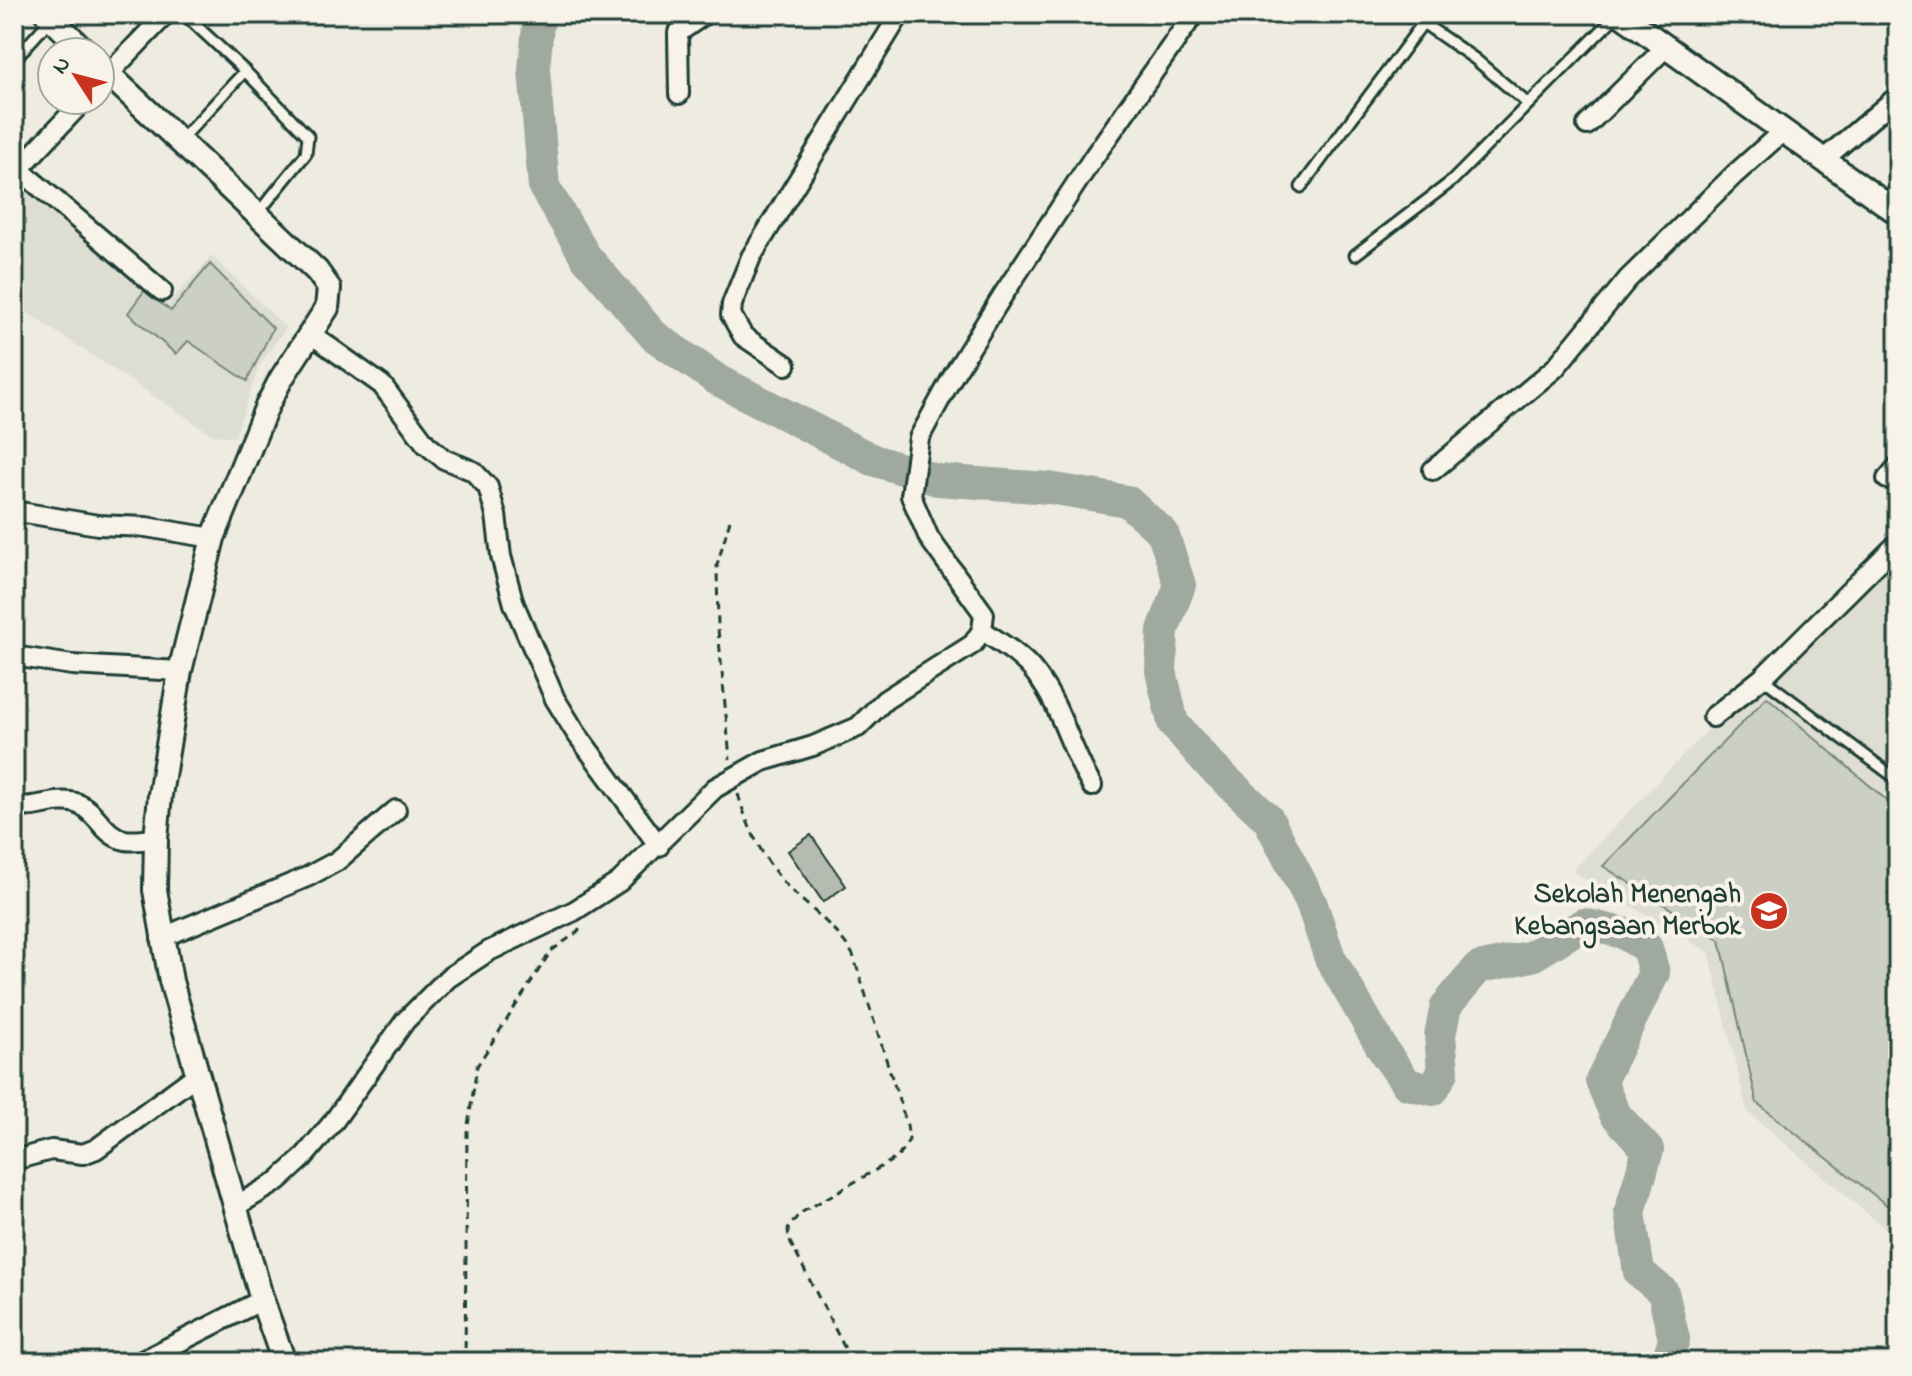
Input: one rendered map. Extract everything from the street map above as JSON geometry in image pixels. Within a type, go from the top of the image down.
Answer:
[{"type":"street","points":[[116,62],[166,14]]},
{"type":"street","points":[[679,94],[678,33],[705,14]]},
{"type":"street","points":[[786,365],[743,336],[731,315],[732,304],[751,257],[900,14]]},
{"type":"street","points":[[236,1206],[278,1181],[302,1159],[344,1109],[405,1021],[448,978],[489,951],[574,911],[619,882],[715,788],[763,761],[813,746],[858,727],[885,700],[965,651],[982,630],[984,614],[929,538],[911,496],[919,438],[1003,295],[1093,158],[1194,14]]},
{"type":"street","points":[[1619,14],[1898,213]]},
{"type":"street","points":[[56,18],[72,36]]},
{"type":"street","points":[[1587,125],[1666,47]]},
{"type":"street","points":[[116,86],[317,271],[329,288],[327,308],[267,406],[213,538],[180,671],[156,839],[155,890],[161,938],[262,1300],[284,1362]]},
{"type":"street","points":[[1823,160],[1898,96]]},
{"type":"street","points":[[68,116],[17,167],[162,291]]},
{"type":"street","points":[[1433,470],[1555,368],[1628,279],[1782,132]]},
{"type":"street","points":[[311,334],[382,385],[426,444],[444,459],[473,471],[488,487],[514,604],[555,699],[576,733],[659,846]]},
{"type":"street","points":[[14,511],[98,525],[146,527],[213,538]]},
{"type":"street","points":[[1713,717],[1762,678],[1898,543]]},
{"type":"street","points":[[982,630],[1020,657],[1035,672],[1055,703],[1074,755],[1092,786]]},
{"type":"street","points":[[14,656],[72,665],[180,671]]},
{"type":"street","points":[[14,805],[24,808],[61,801],[75,803],[91,811],[114,837],[126,840],[156,839]]},
{"type":"street","points":[[161,938],[327,866],[396,810]]},
{"type":"street","points":[[14,1160],[51,1150],[83,1154],[96,1149],[198,1074]]},
{"type":"street","points":[[140,1362],[262,1300]]},
{"type":"lane","points":[[184,14],[303,129],[309,143],[306,154],[256,214]]},
{"type":"lane","points":[[1355,255],[1452,181],[1619,14]]},
{"type":"lane","points":[[14,60],[56,18]]},
{"type":"lane","points":[[1301,187],[1426,18],[1528,104]]},
{"type":"lane","points":[[179,142],[245,71]]},
{"type":"lane","points":[[1762,678],[1897,777]]},
{"type":"path","points":[[730,520],[717,565],[718,629],[733,777],[743,811],[760,848],[785,884],[846,942],[853,955],[907,1125],[909,1140],[898,1157],[799,1214],[788,1229],[789,1240],[852,1362]]},
{"type":"path","points":[[465,1362],[467,1132],[477,1066],[551,951],[579,931],[574,911]]},
{"type":"shaded area","points":[[32,180],[168,304],[212,256],[286,328],[259,366],[235,437],[213,435],[14,304],[14,206]]},
{"type":"shaded area","points":[[210,264],[273,328],[247,381],[188,341],[176,354],[128,313],[144,291],[171,311]]},
{"type":"shaded area","name":"Sekolah Menengah Kebangsaan Merbok","points":[[1898,532],[1898,1240],[1747,1111],[1709,952],[1572,871]]},
{"type":"shaded area","name":"Sekolah Menengah Kebangsaan Merbok","points":[[1767,697],[1898,810],[1898,1214],[1757,1103],[1720,940],[1603,866]]},
{"type":"building","points":[[811,835],[846,886],[823,902],[788,851]]},
{"type":"waterway","points":[[539,14],[534,70],[544,187],[586,257],[654,336],[716,379],[873,460],[937,480],[1049,488],[1127,501],[1163,533],[1180,585],[1163,630],[1161,671],[1173,723],[1211,766],[1268,819],[1311,902],[1330,958],[1385,1053],[1407,1084],[1433,1090],[1443,1072],[1440,1035],[1446,1006],[1478,968],[1532,956],[1584,924],[1623,933],[1647,948],[1654,973],[1601,1081],[1615,1114],[1648,1150],[1630,1212],[1639,1272],[1663,1292],[1674,1339],[1667,1362]]},
{"type":"place","name":"Sekolah Menengah Kebangsaan Merbok","points":[[1769,911]]}]
